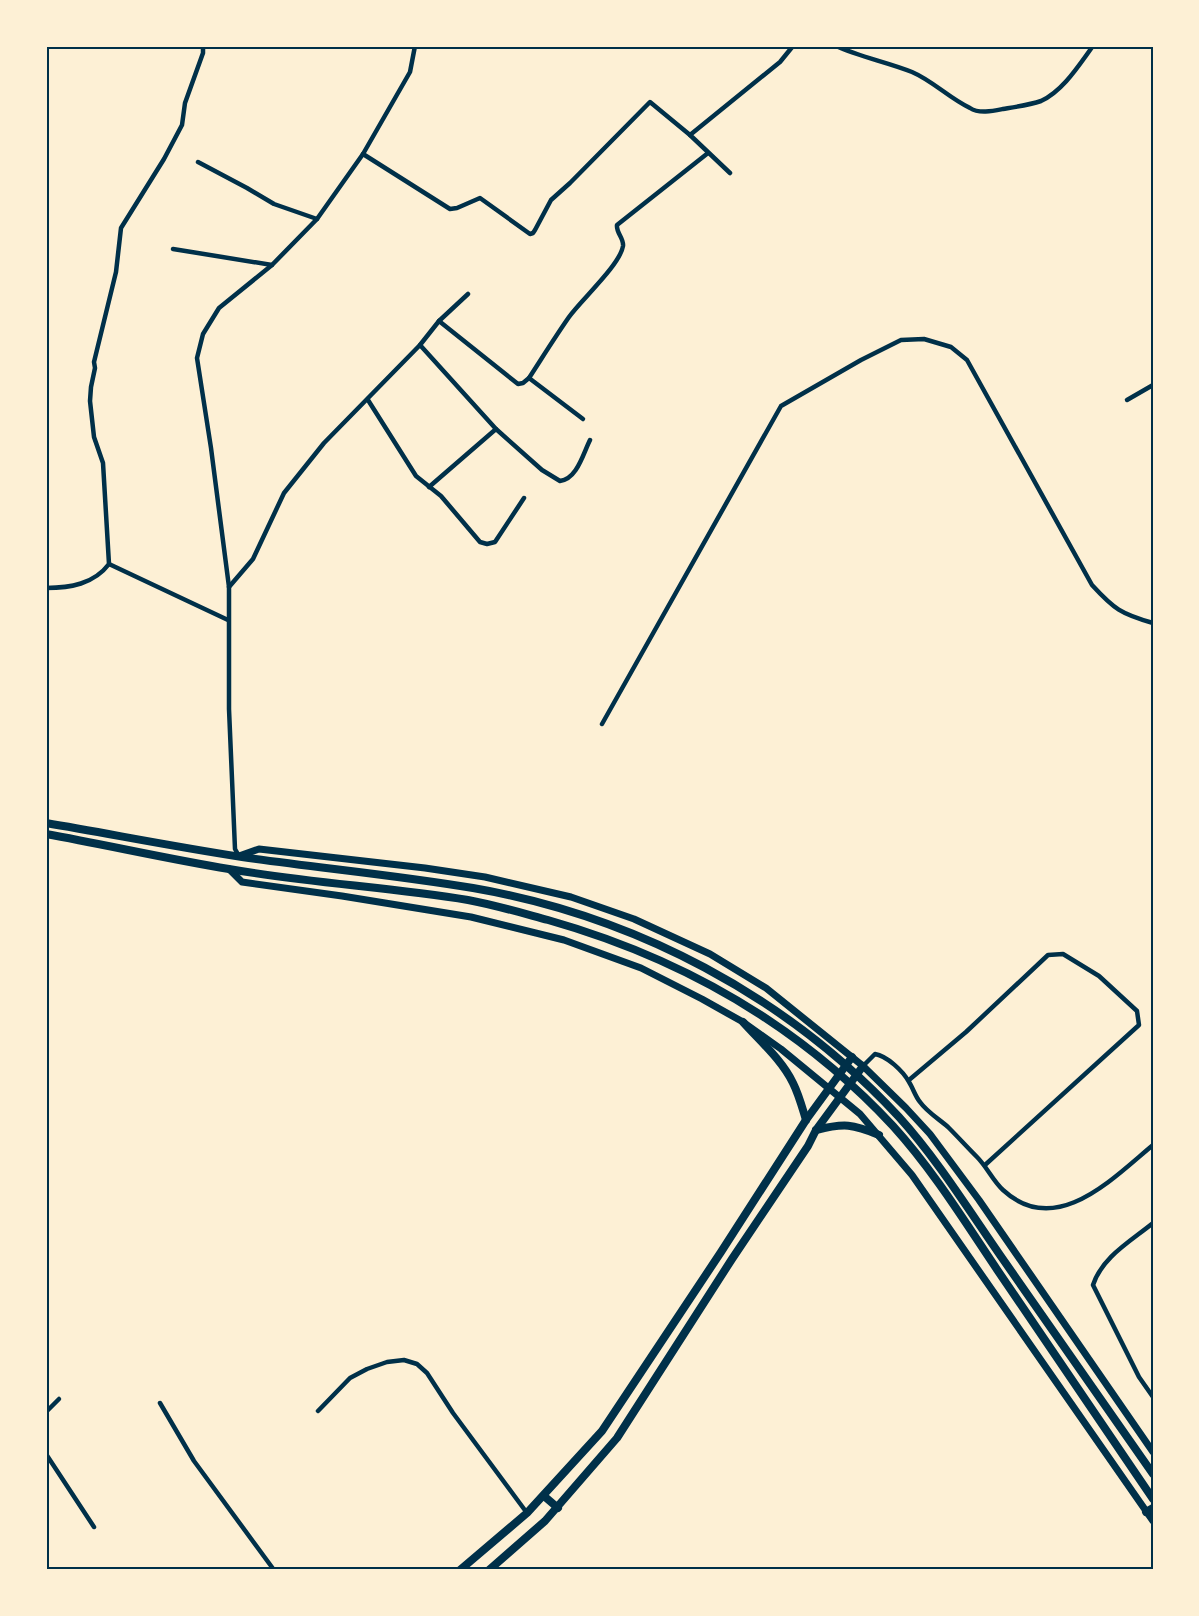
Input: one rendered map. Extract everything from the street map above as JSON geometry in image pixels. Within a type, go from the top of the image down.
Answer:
[{"type":"highway","points":[[46,822],[239,856],[474,888],[528,900],[618,928],[660,945],[704,967],[749,994],[804,1031],[877,1094],[922,1144],[1153,1474]]},
{"type":"highway","points":[[46,834],[229,869],[470,901],[522,913],[615,941],[697,977],[767,1018],[804,1045],[850,1084],[889,1122],[916,1153],[1153,1499]]},
{"type":"highway","points":[[743,1022],[776,1059],[792,1081],[801,1100],[806,1120]]},
{"type":"highway","points":[[460,1570],[527,1513],[602,1431],[806,1120],[852,1057]]},
{"type":"highway","points":[[488,1570],[558,1508],[617,1438],[732,1259],[808,1146],[816,1130],[863,1066]]},
{"type":"highway","points":[[816,1130],[847,1125],[860,1127],[879,1135]]},
{"type":"highway","points":[[544,1496],[558,1508]]},
{"type":"main road","points":[[239,856],[259,849],[425,868],[485,877],[571,897],[634,919],[710,954],[766,988],[863,1066],[930,1134],[979,1200],[1153,1452]]},
{"type":"main road","points":[[229,869],[242,882],[471,917],[564,940],[641,968],[743,1022],[781,1048],[860,1114],[912,1175],[1150,1510],[1153,1521]]},
{"type":"street","points":[[46,588],[83,584],[96,577],[109,564],[102,462],[94,437],[90,401],[95,368],[94,362],[116,272],[121,228],[182,126],[185,103],[203,53],[203,46]]},
{"type":"street","points":[[239,856],[235,849],[229,709],[229,587],[211,448],[196,358],[203,334],[218,308],[272,265],[317,218],[363,154],[410,72],[415,46]]},
{"type":"street","points":[[690,135],[780,62],[792,46]]},
{"type":"street","points":[[836,46],[848,52],[912,72],[934,83],[971,110],[983,112],[1015,107],[1041,100],[1054,91],[1073,73],[1093,46]]},
{"type":"street","points":[[363,154],[450,209],[477,199],[484,199],[530,234],[536,230],[550,200],[570,183],[650,102],[690,135],[730,174]]},
{"type":"street","points":[[439,322],[518,384],[523,383],[570,316],[614,264],[623,248],[623,242],[616,229],[617,225],[708,153]]},
{"type":"street","points":[[198,162],[274,204],[317,218]]},
{"type":"street","points":[[173,249],[272,265]]},
{"type":"street","points":[[229,587],[253,560],[284,493],[324,443],[368,400],[439,322],[468,294]]},
{"type":"street","points":[[602,724],[781,406],[861,360],[901,340],[924,340],[951,347],[967,360],[1092,585],[1111,605],[1130,616],[1153,623]]},
{"type":"street","points":[[420,345],[496,429],[542,470],[560,482],[566,481],[572,476],[590,440]]},
{"type":"street","points":[[528,378],[583,419]]},
{"type":"street","points":[[1127,400],[1153,385]]},
{"type":"street","points":[[368,400],[416,476],[441,496],[480,542],[487,544],[495,542],[524,498]]},
{"type":"street","points":[[428,487],[496,429]]},
{"type":"street","points":[[109,564],[228,620]]},
{"type":"street","points":[[909,1080],[966,1032],[1048,955],[1063,954],[1099,976],[1137,1011],[1139,1025],[985,1166]]},
{"type":"street","points":[[863,1066],[875,1054],[884,1056],[909,1080],[920,1102],[948,1127],[985,1166],[1003,1190],[1021,1202],[1038,1207],[1054,1208],[1068,1206],[1088,1196],[1153,1145]]},
{"type":"street","points":[[1153,1223],[1103,1264],[1096,1275],[1093,1285],[1139,1377],[1153,1397]]},
{"type":"street","points":[[318,1411],[350,1378],[367,1369],[387,1362],[404,1360],[417,1364],[427,1373],[452,1413],[527,1513]]},
{"type":"street","points":[[46,1412],[59,1399]]},
{"type":"street","points":[[160,1403],[194,1461],[274,1570]]},
{"type":"street","points":[[46,1454],[94,1527]]}]
